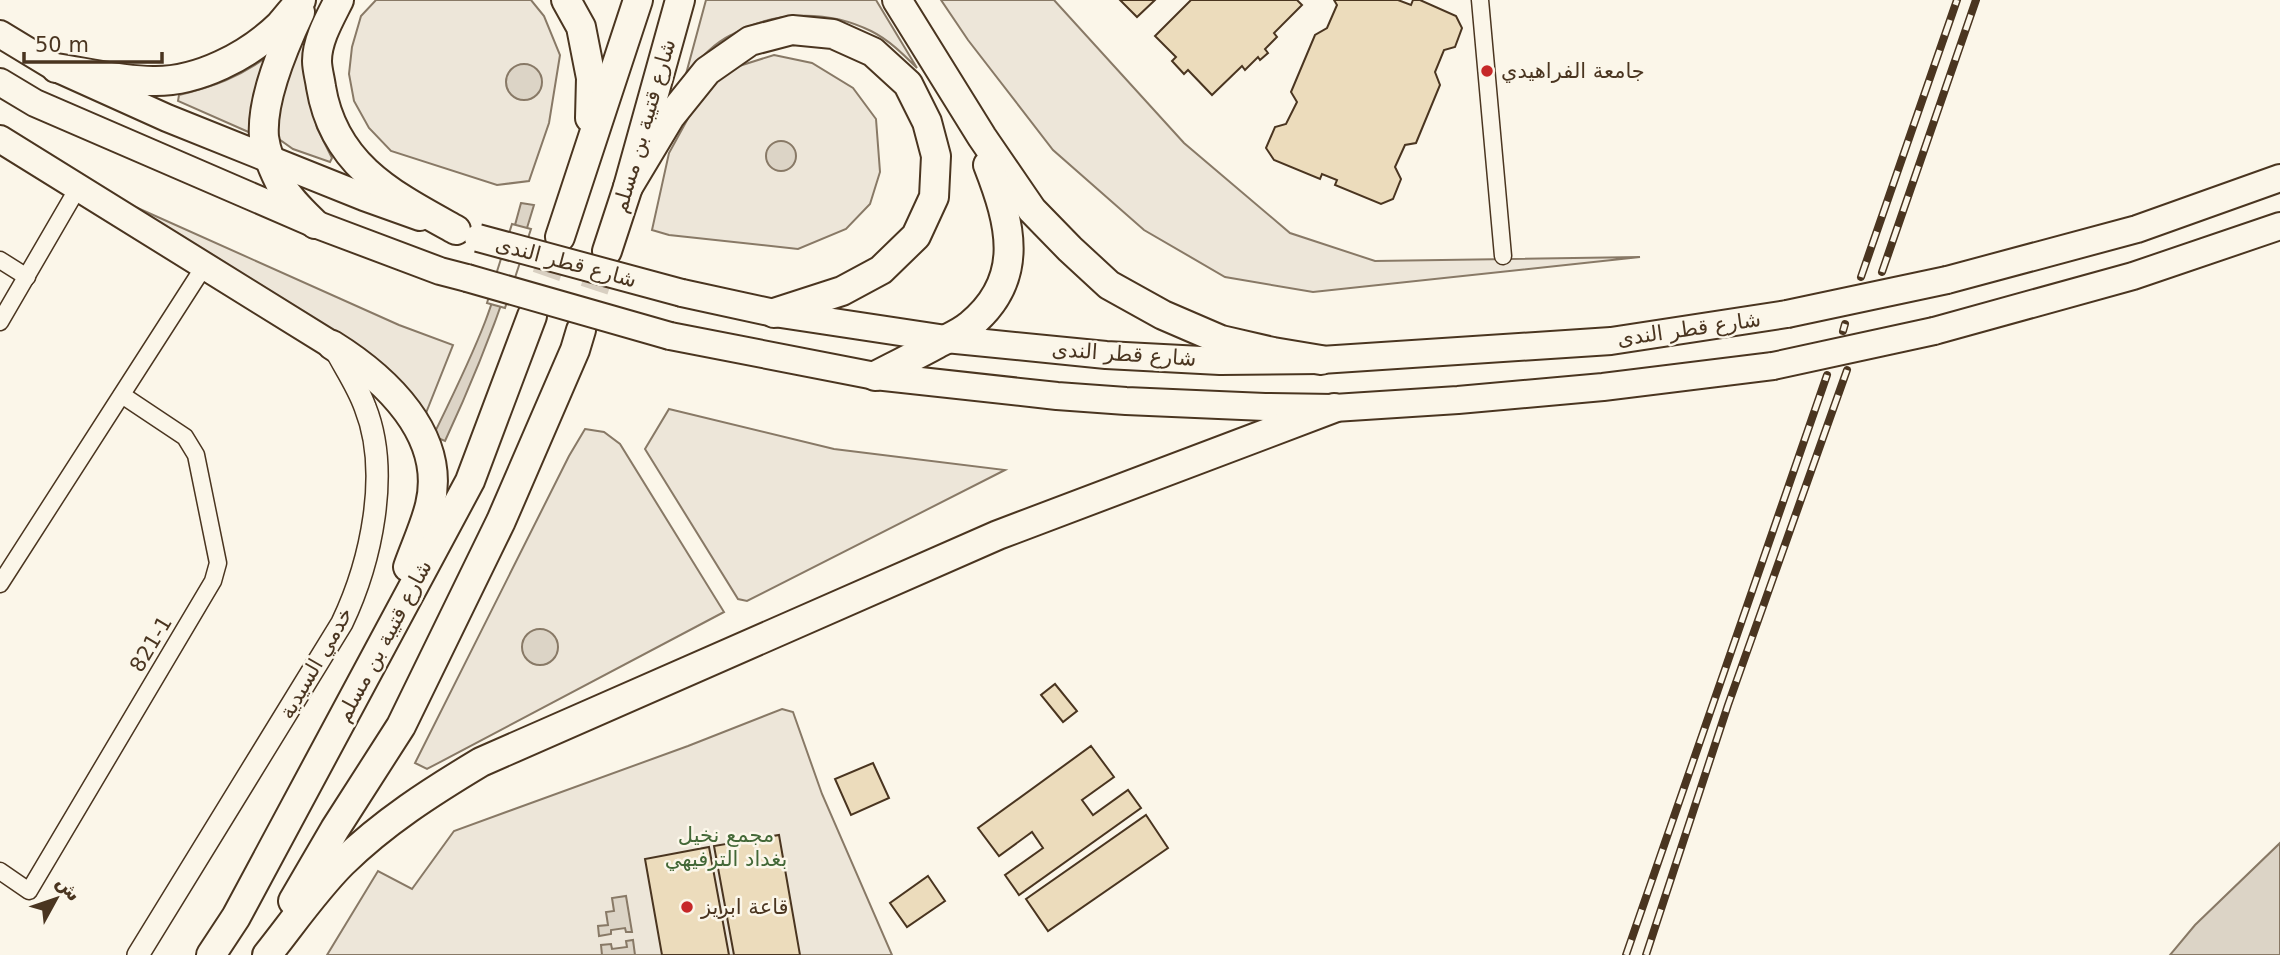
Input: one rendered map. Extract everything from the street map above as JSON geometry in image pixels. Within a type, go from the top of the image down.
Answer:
[{"type":"highway","points":[[56,68],[130,80],[154,82],[183,79],[208,71],[254,45],[279,25],[303,0]]},
{"type":"highway","points":[[303,0],[283,49],[269,95],[264,133],[267,151],[280,182],[293,201],[315,224]]},
{"type":"highway","points":[[339,0],[324,32],[317,60],[324,107],[337,137],[363,170],[396,197],[467,234]]},
{"type":"highway","points":[[566,0],[581,27],[592,78],[592,104],[584,167]]},
{"type":"highway","name":"شارع قتيبة بن مسلم","points":[[559,237],[638,0]]},
{"type":"highway","name":"شارع قتيبة بن مسلم","points":[[607,251],[628,187],[680,0]]},
{"type":"highway","points":[[897,0],[971,119],[1032,209],[1109,285],[1163,315],[1221,340],[1321,360]]},
{"type":"highway","points":[[628,187],[670,117],[707,71],[750,41],[792,30],[833,34],[873,52],[908,83],[927,122],[936,156],[934,197],[916,236],[881,270],[842,291],[774,313]]},
{"type":"highway","points":[[875,376],[970,326],[996,296],[1009,267],[1010,239],[1000,195],[971,119]]},
{"type":"highway","name":"شارع قتيبة بن مسلم","points":[[211,955],[236,917],[470,481],[532,316]]},
{"type":"highway","points":[[265,955],[335,829],[401,726],[501,521],[575,350],[581,330]]},
{"type":"highway","points":[[332,345],[357,360],[391,391],[418,425],[429,455],[433,484],[430,506],[369,670]]},
{"type":"highway","points":[[265,955],[340,865],[375,832],[417,800],[481,762],[998,536],[1334,408]]},
{"type":"main road","name":"شارع قطر الندى","points":[[0,34],[56,68],[167,118],[364,197],[467,234],[682,293],[774,313],[946,339],[1163,359],[1321,360],[1611,341],[1787,314],[1947,280],[2137,229],[2280,178]]},
{"type":"main road","name":"شارع قطر الندى","points":[[0,82],[35,103],[315,224],[417,263],[670,336],[875,376],[1126,401],[1334,408],[1603,387],[1773,366],[1934,331],[2133,276],[2280,226]]},
{"type":"main road","points":[[0,139],[332,345]]},
{"type":"street","points":[[1480,0],[1503,256]]},
{"type":"street","points":[[0,322],[79,186]]},
{"type":"street","points":[[0,260],[27,277]]},
{"type":"street","points":[[0,584],[205,265]]},
{"type":"street","name":"خدمي السيدية","points":[[138,955],[342,623],[356,594],[372,522],[377,455],[365,406],[332,345]]},
{"type":"street","name":"821-1","points":[[0,871],[29,891],[213,581],[218,563],[196,455],[185,437],[122,396]]},
{"type":"green space","points":[[376,0],[531,0],[544,16],[560,55],[549,123],[529,181],[497,185],[391,151],[369,128],[354,101],[349,74],[352,47],[361,16]]},
{"type":"green space","points":[[706,0],[876,0],[917,68],[890,43],[871,31],[836,19],[800,16],[764,21],[731,35],[713,47],[686,74]]},
{"type":"green space","points":[[941,0],[1054,0],[1184,143],[1290,233],[1375,261],[1640,257],[1313,292],[1225,277],[1144,230],[1053,150],[968,40]]},
{"type":"green space","points":[[312,26],[311,102],[317,128],[332,158],[330,162],[293,149],[276,137],[285,80],[306,27]]},
{"type":"green space","points":[[774,55],[812,63],[853,88],[876,119],[880,172],[870,204],[846,229],[798,249],[669,235],[652,230],[669,153],[697,102],[716,81],[736,67]]},
{"type":"green space","points":[[268,56],[253,134],[178,101],[179,95],[226,80]]},
{"type":"green space","points":[[122,201],[399,325],[453,345],[422,423]]},
{"type":"green space","points":[[669,409],[834,449],[1005,470],[747,601],[738,599],[645,449]]},
{"type":"green space","points":[[585,429],[604,432],[620,444],[724,612],[427,769],[415,763]]},
{"type":"green space","name":"مجمع نخيل بغداد الترفيهي","points":[[782,709],[793,712],[822,794],[892,955],[327,955],[378,871],[412,889],[454,831]]},
{"type":"shaded area","points":[[524,64],[537,69],[542,82],[537,95],[524,100],[511,95],[506,82],[511,69]]},
{"type":"shaded area","points":[[781,141],[787,142],[795,150],[795,162],[787,170],[781,171],[775,170],[767,162],[766,156],[767,150],[775,142]]},
{"type":"shaded area","points":[[521,203],[534,205],[525,235],[483,354],[445,441],[433,436],[485,322]]},
{"type":"shaded area","points":[[540,629],[553,634],[558,647],[553,660],[540,665],[527,660],[522,647],[527,634]]},
{"type":"shaded area","points":[[2280,843],[2280,955],[2170,955],[2195,925]]},
{"type":"shaded area","points":[[626,896],[632,932],[626,932],[625,928],[611,930],[611,934],[599,936],[598,926],[608,925],[606,912],[614,911],[612,898]]},
{"type":"shaded area","points":[[633,940],[635,955],[602,955],[601,945],[611,944],[612,949],[627,947],[626,941]]},
{"type":"pier","points":[[512,224],[531,229],[505,308],[487,303]]},
{"type":"building","points":[[1120,0],[1155,0],[1137,17]]},
{"type":"building","points":[[1191,0],[1297,0],[1302,5],[1274,33],[1277,37],[1265,49],[1268,53],[1260,60],[1258,57],[1245,70],[1242,66],[1212,95],[1188,70],[1184,74],[1172,61],[1176,57],[1155,36]]},
{"type":"building","points":[[1334,0],[1398,0],[1411,5],[1413,0],[1420,0],[1456,16],[1462,28],[1455,47],[1444,50],[1435,72],[1440,85],[1416,143],[1405,145],[1395,167],[1401,179],[1393,199],[1381,204],[1335,185],[1337,180],[1322,174],[1320,179],[1274,160],[1266,148],[1275,127],[1286,124],[1297,102],[1291,92],[1315,35],[1327,28],[1337,5]]},
{"type":"building","points":[[1055,684],[1077,711],[1063,722],[1041,695]]},
{"type":"building","points":[[1091,746],[1114,777],[1082,800],[1093,815],[1128,790],[1141,808],[1019,895],[1005,875],[1043,848],[1032,832],[999,856],[978,828]]},
{"type":"building","points":[[873,763],[889,798],[851,815],[835,779]]},
{"type":"building","points":[[1146,815],[1168,848],[1048,931],[1026,899]]},
{"type":"building","points":[[779,835],[800,955],[734,955],[714,846]]},
{"type":"building","name":"قاعة ابريز","points":[[709,847],[729,955],[662,955],[645,859]]},
{"type":"building","points":[[928,876],[945,901],[907,927],[890,903]]},
{"type":"tunnel","points":[[532,316],[560,237]]},
{"type":"tunnel","points":[[581,330],[607,251]]},
{"type":"railway","points":[[1861,277],[1957,0]]},
{"type":"railway","points":[[1882,272],[1976,0]]},
{"type":"railway","points":[[1843,331],[1845,324]]},
{"type":"railway","points":[[1646,955],[1728,705],[1847,370]]},
{"type":"railway","points":[[1626,955],[1827,375]]},
{"type":"place","name":"جامعة الفراهيدي","points":[[1487,71]]},
{"type":"place","name":"قاعة ابريز","points":[[687,907]]}]
